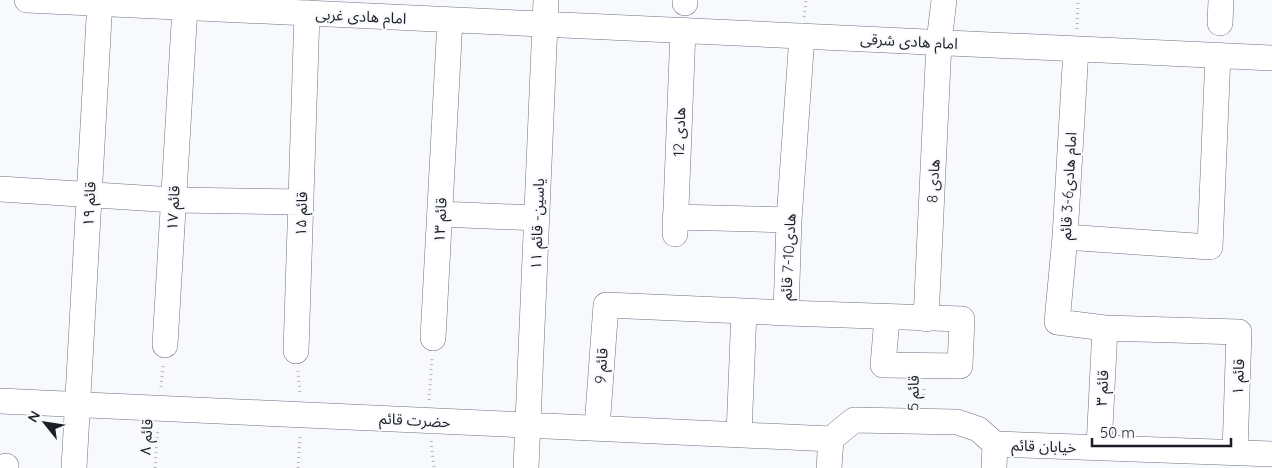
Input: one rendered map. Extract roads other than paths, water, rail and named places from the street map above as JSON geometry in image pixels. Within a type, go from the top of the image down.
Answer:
[{"type":"street","name":"امام هادی غربی","points":[[27,0],[185,7],[240,5],[307,13],[382,8],[450,20],[546,12]]},
{"type":"street","name":"هادی 8","points":[[926,319],[939,42],[944,0]]},
{"type":"street","name":"قائم ۱۹","points":[[74,468],[100,2]]},
{"type":"street","name":"قائم ۱۷","points":[[165,345],[185,7]]},
{"type":"street","name":"امام هادی شرقی","points":[[546,12],[684,30],[1272,58]]},
{"type":"street","name":"یاسین- قائم ۱۱","points":[[526,468],[546,12]]},
{"type":"street","name":"قائم ۱۵","points":[[296,351],[307,13]]},
{"type":"street","name":"قائم ۱۳","points":[[433,338],[450,20]]},
{"type":"street","name":"12 هادی","points":[[684,30],[675,226],[790,220]]},
{"type":"street","name":"هادی10-7 قائم","points":[[606,305],[786,313],[802,36]]},
{"type":"street","name":"امام هادی6-3 قائم","points":[[1076,49],[1066,237],[1057,322],[1105,328]]},
{"type":"street","points":[[1066,237],[1210,248],[1218,55]]},
{"type":"street","points":[[0,189],[174,200],[301,202]]},
{"type":"street","points":[[440,214],[537,218]]},
{"type":"street","name":"قائم 9","points":[[597,428],[606,305]]},
{"type":"street","points":[[739,434],[744,311]]},
{"type":"street","points":[[786,313],[887,318],[962,319],[960,366],[883,365],[887,318]]},
{"type":"street","name":"قائم ۱","points":[[1105,328],[1239,332],[1235,452]]},
{"type":"street","name":"قائم ۳","points":[[1099,447],[1105,328]]},
{"type":"street","name":"حضرت قائم","points":[[0,400],[831,439]]},
{"type":"street","points":[[829,468],[831,439],[854,420],[956,422],[978,430],[995,456]]},
{"type":"street","name":"خیابان قائم","points":[[995,456],[1099,447],[1272,454]]}]
